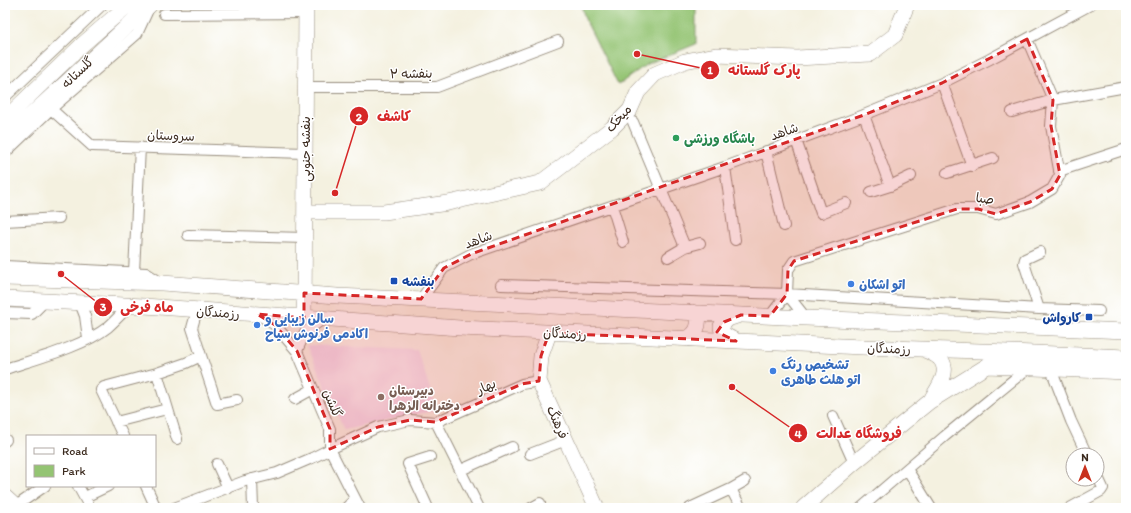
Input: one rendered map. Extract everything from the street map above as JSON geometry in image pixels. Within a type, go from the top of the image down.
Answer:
[{"type":"main road","name":"گلستانه","points":[[5,119],[83,44],[128,5]]},
{"type":"main road","name":"گلستانه","points":[[5,139],[150,5]]},
{"type":"main road","name":"میخک","points":[[305,212],[384,212],[448,203],[540,183],[612,128],[630,110],[638,92],[655,74],[685,61],[716,55],[797,58],[870,54],[895,35],[907,6]]},
{"type":"main road","name":"بنفشه جنوبی","points":[[304,318],[306,9]]},
{"type":"main road","name":"رزمندگان","points":[[5,278],[162,283],[304,293],[741,315],[1126,331]]},
{"type":"main road","name":"رزمندگان","points":[[5,299],[197,310],[460,328],[736,342],[1126,357]]},
{"type":"main road","points":[[687,339],[698,328],[698,315],[692,312]]},
{"type":"main road","points":[[736,342],[724,335],[721,331],[721,326],[724,322],[741,315]]},
{"type":"main road","name":"فرهنگ","points":[[549,332],[540,356],[539,381],[597,508]]},
{"type":"main road","points":[[925,350],[940,358],[944,369],[942,383],[929,402]]},
{"type":"main road","points":[[803,508],[854,462],[929,402],[1009,352]]},
{"type":"main road","points":[[987,366],[1126,372]]},
{"type":"street","points":[[5,97],[102,5]]},
{"type":"street","points":[[5,153],[51,109],[137,34],[150,5]]},
{"type":"street","name":"شاهد","points":[[421,299],[444,268],[471,254],[725,167],[864,115],[942,83],[1090,5]]},
{"type":"street","points":[[164,14],[306,9]]},
{"type":"street","points":[[1026,39],[1053,100],[1051,126],[1059,171],[1126,149]]},
{"type":"street","name":"بنفشه ۲","points":[[305,88],[437,87],[558,41]]},
{"type":"street","points":[[942,83],[972,166]]},
{"type":"street","points":[[1012,112],[1053,100],[1126,87]]},
{"type":"street","name":"سروستان","points":[[51,109],[92,146],[305,153]]},
{"type":"street","points":[[864,115],[890,186]]},
{"type":"street","points":[[633,122],[685,247]]},
{"type":"street","points":[[796,140],[821,213],[846,203]]},
{"type":"street","points":[[134,272],[140,147]]},
{"type":"street","points":[[766,152],[784,226]]},
{"type":"street","points":[[947,173],[993,158]]},
{"type":"street","points":[[725,167],[735,240]]},
{"type":"street","name":"صبا","points":[[787,294],[788,270],[794,261],[957,209],[978,209],[996,214],[1030,202],[1052,189],[1060,175],[1059,171]]},
{"type":"street","points":[[871,192],[890,186],[911,176]]},
{"type":"street","points":[[612,206],[623,242]]},
{"type":"street","points":[[5,221],[59,218]]},
{"type":"street","points":[[188,235],[304,238]]},
{"type":"street","points":[[668,257],[685,247],[700,243]]},
{"type":"street","points":[[1040,252],[1025,259],[1024,263],[1040,309]]},
{"type":"street","points":[[5,266],[146,272],[162,283]]},
{"type":"street","points":[[501,285],[787,294],[1040,309],[1099,310]]},
{"type":"street","points":[[770,316],[787,294]]},
{"type":"street","points":[[787,294],[806,318]]},
{"type":"street","points":[[5,313],[32,314],[45,301]]},
{"type":"street","points":[[80,303],[85,316],[88,338]]},
{"type":"street","points":[[5,369],[61,350],[88,338],[107,327],[130,306]]},
{"type":"street","points":[[197,310],[192,328],[217,404],[237,400]]},
{"type":"street","name":"گلشن","points":[[257,314],[275,324],[297,351],[330,429],[330,449],[360,508]]},
{"type":"street","points":[[297,351],[305,332],[323,319]]},
{"type":"street","points":[[121,435],[101,390],[104,387],[157,373],[201,356]]},
{"type":"street","points":[[861,508],[1028,368]]},
{"type":"street","points":[[1051,369],[1071,421],[1083,447]]},
{"type":"street","points":[[157,373],[177,439]]},
{"type":"street","name":"بهار","points":[[174,508],[228,488],[277,473],[378,427],[410,420],[436,422],[522,384],[539,381]]},
{"type":"street","points":[[295,399],[313,389]]},
{"type":"street","points":[[116,422],[167,409]]},
{"type":"street","points":[[833,416],[854,462]]},
{"type":"street","points":[[436,422],[479,508]]},
{"type":"street","points":[[530,454],[566,440]]},
{"type":"street","points":[[461,470],[512,447]]},
{"type":"street","points":[[428,508],[408,464],[430,457]]},
{"type":"street","points":[[217,464],[228,488]]},
{"type":"street","points":[[907,469],[931,508]]},
{"type":"street","points":[[252,480],[253,508]]},
{"type":"street","points":[[690,508],[745,481]]},
{"type":"street","points":[[13,503],[43,487]]},
{"type":"street","points":[[79,487],[90,508]]},
{"type":"street","points":[[85,497],[106,487]]},
{"type":"street","points":[[146,487],[156,508]]},
{"type":"street","points":[[1070,508],[1101,491],[1103,487]]},
{"type":"street","points":[[731,489],[741,508]]},
{"type":"street","points":[[346,508],[355,499]]},
{"type":"highlighted area","points":[[1027,39],[1053,100],[1051,126],[1060,175],[1052,189],[1030,202],[996,214],[978,209],[957,209],[794,261],[788,270],[787,294],[770,316],[741,315],[724,322],[717,332],[736,341],[549,333],[541,356],[539,381],[522,384],[436,422],[410,420],[378,427],[330,449],[330,429],[297,351],[275,325],[257,314],[304,318],[304,293],[421,299],[444,268],[471,254],[864,115],[942,83]]},
{"type":"shaded area","name":"دبيرستان دخترانه الزهرا","points":[[307,345],[417,350],[437,410],[344,430]]},
{"type":"green space","points":[[581,5],[696,5],[696,44],[647,64],[618,85],[585,19]]},
{"type":"place","name":"پارک گلستانه","points":[[637,54]]},
{"type":"place","name":"باشگاه ورزشی","points":[[676,138]]},
{"type":"place","name":"کاشف","points":[[335,193]]},
{"type":"place","name":"ماه فرخی","points":[[61,274]]},
{"type":"place","name":"بنفشه","points":[[394,281]]},
{"type":"place","name":"اتو اشکان","points":[[851,284]]},
{"type":"place","name":"کارواش","points":[[1089,317]]},
{"type":"place","name":"سالن زیبایی و اکادمی فرنوش سیاح","points":[[257,325]]},
{"type":"place","name":"تشخیص رنگ اتو هلث طاهری","points":[[773,371]]},
{"type":"place","name":"فروشگاه عدالت","points":[[732,387]]},
{"type":"place","name":"دبيرستان دخترانه الزهرا","points":[[381,397]]}]
